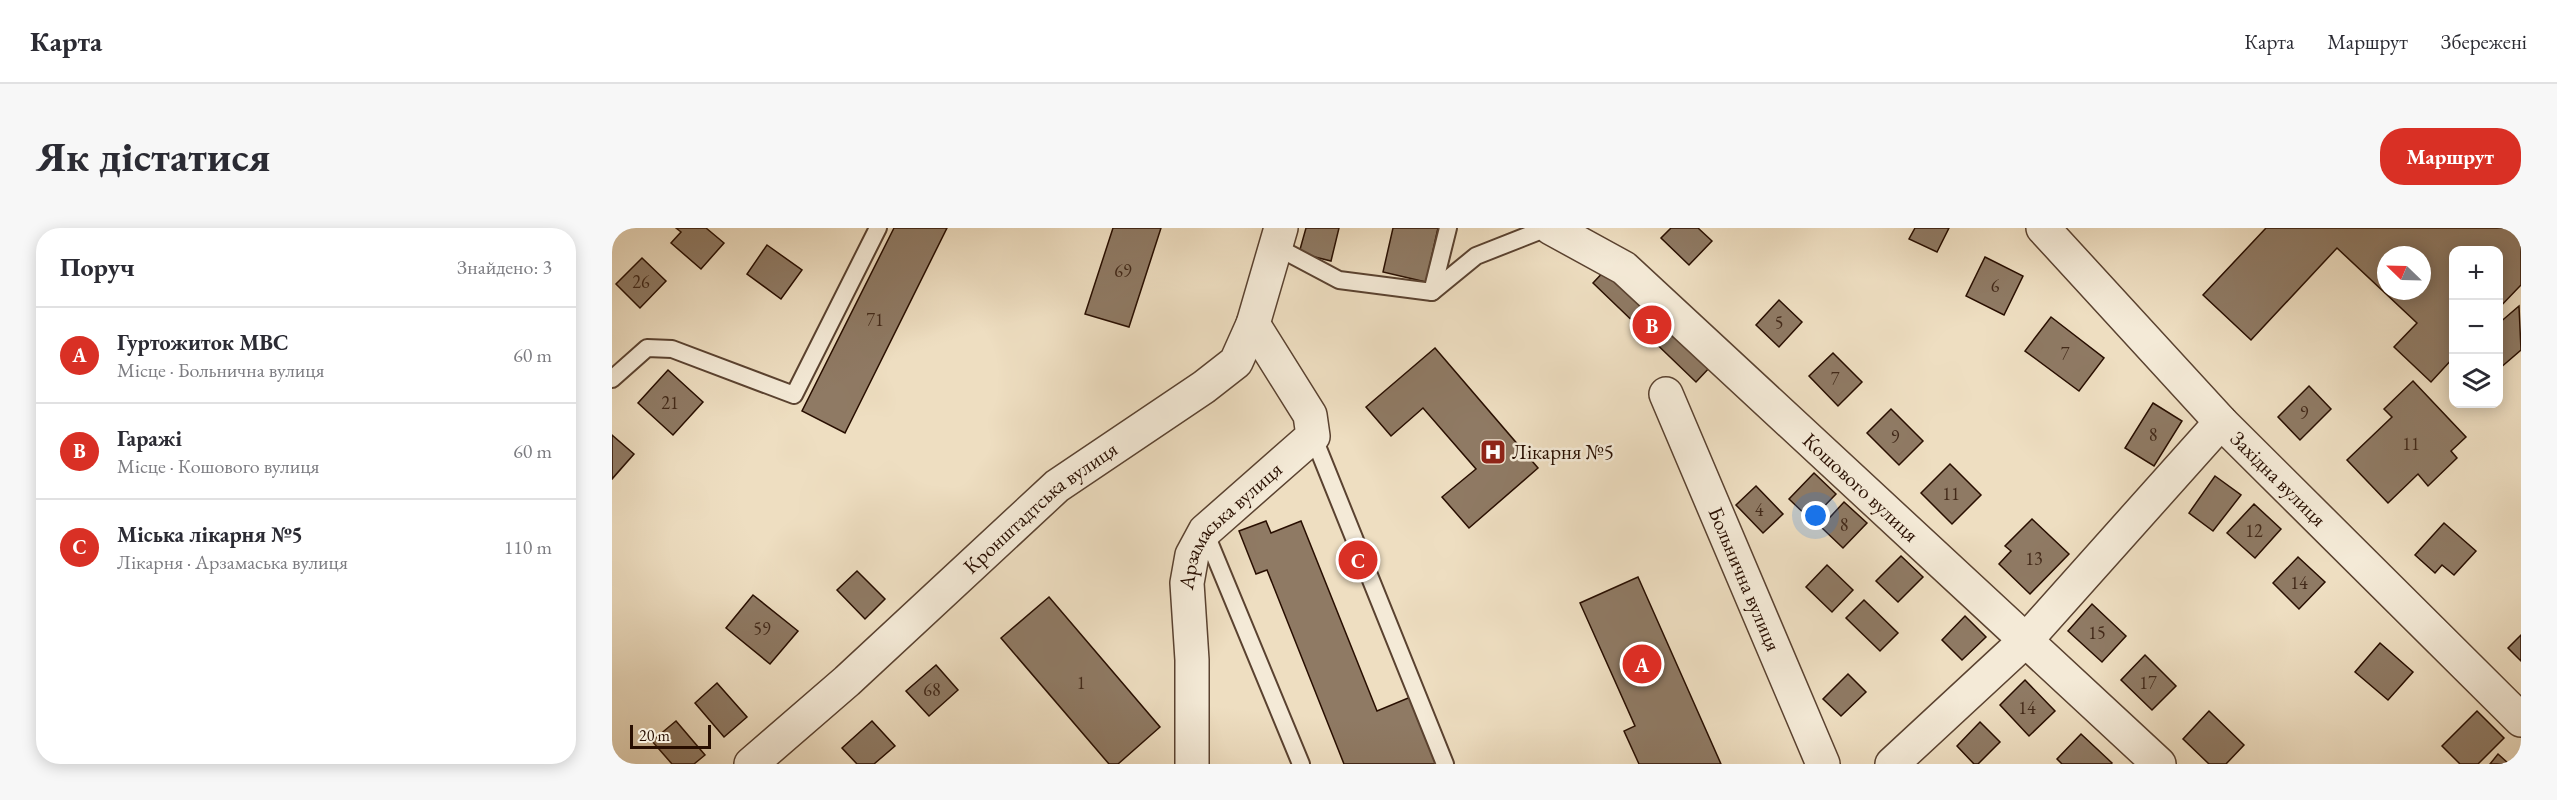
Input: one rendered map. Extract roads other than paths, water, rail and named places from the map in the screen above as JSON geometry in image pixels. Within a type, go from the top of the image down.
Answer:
[{"type":"street","name":"Кошового вулиця","points":[[1549,228],[1624,268],[2158,764]]},
{"type":"street","name":"Західна вулиця","points":[[2043,228],[2221,422],[2521,720]]},
{"type":"street","name":"Кронштадтська вулиця","points":[[752,764],[847,681],[1057,486],[1204,387],[1236,362],[1253,324],[1278,237]]},
{"type":"street","points":[[1253,324],[1310,415],[1313,436]]},
{"type":"street","name":"Больнична вулиця","points":[[1666,394],[1823,764]]},
{"type":"street","points":[[1892,764],[2026,639],[2221,422]]},
{"type":"street","name":"Арзамаська вулиця","points":[[1192,764],[1192,660],[1187,583],[1192,555],[1205,531],[1313,436]]},
{"type":"lane","points":[[612,379],[647,348],[672,349],[794,395],[878,228]]},
{"type":"lane","points":[[1432,292],[1448,228]]},
{"type":"lane","points":[[1278,237],[1339,280],[1432,292],[1476,256],[1549,228]]},
{"type":"lane","points":[[1313,436],[1445,764]]},
{"type":"lane","points":[[1205,531],[1301,764]]},
{"type":"place","name":"Гаражі","points":[[1652,325]]},
{"type":"place","name":"Лікарня №5","points":[[1493,452]]},
{"type":"place","name":"Міська лікарня №5","points":[[1358,560]]},
{"type":"place","name":"Гуртожиток МВС","points":[[1642,664]]}]
